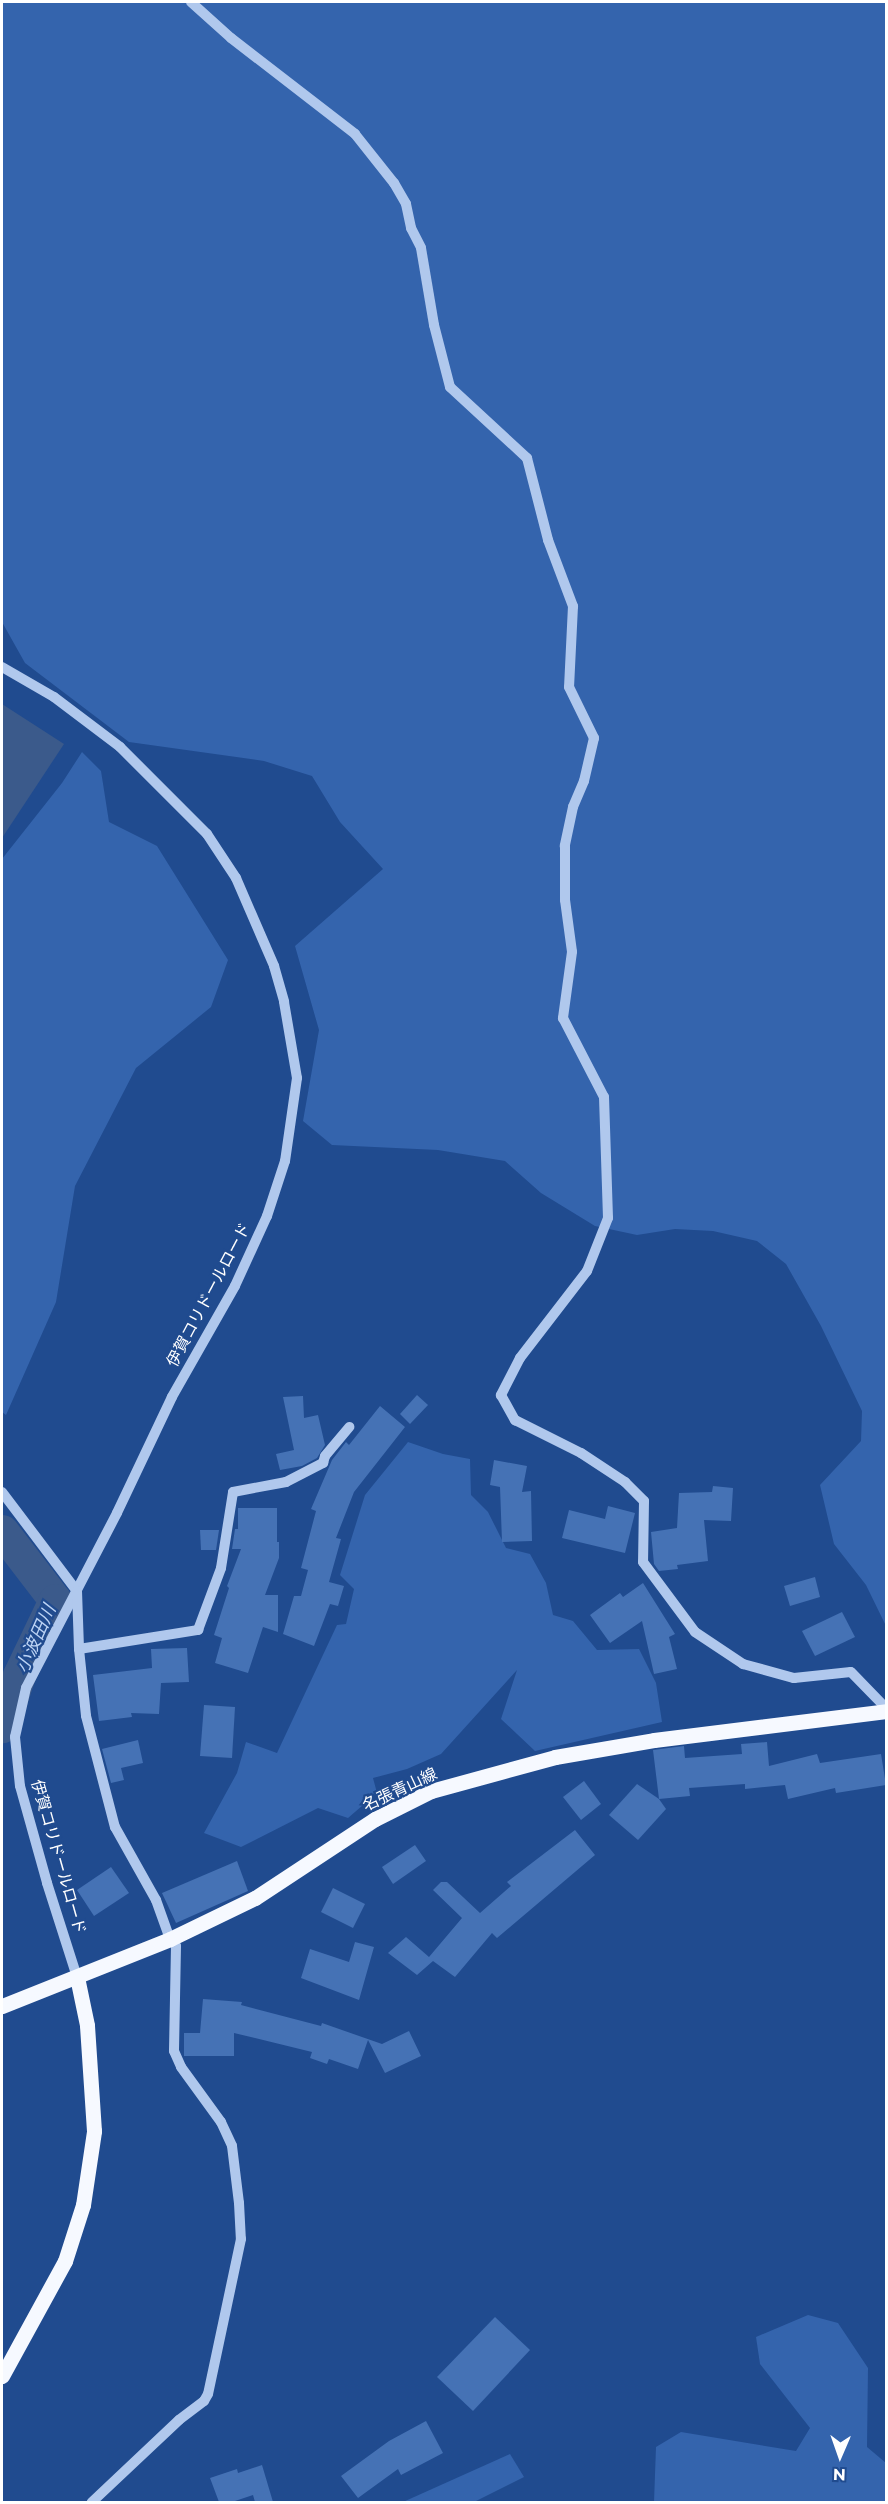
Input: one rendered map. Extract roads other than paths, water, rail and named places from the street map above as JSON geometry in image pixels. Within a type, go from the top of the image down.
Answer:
[{"type":"main road","name":"名張青山線","points":[[2,2007],[170,1939],[255,1898],[375,1820],[431,1791],[555,1757],[666,1738],[886,1710]]},
{"type":"main road","points":[[2,2376],[64,2261],[83,2205],[94,2131],[87,2025],[77,1977]]},
{"type":"street","points":[[191,2],[231,38],[355,134],[394,183],[406,204],[411,228],[421,248],[434,325],[450,387],[527,458],[548,540],[573,606],[569,687],[594,738],[584,781],[573,807],[566,846],[565,900],[572,952],[563,1018],[604,1097],[608,1218],[587,1271],[520,1358],[501,1395],[515,1420],[581,1453],[625,1482],[644,1501],[644,1562],[695,1632],[743,1664],[794,1678],[851,1672],[886,1710]]},
{"type":"street","name":"伊賀コリドールロード","points":[[2,667],[54,697],[120,747],[155,778],[207,834],[237,878],[274,966],[284,1002],[297,1078],[285,1161],[267,1216],[235,1286],[172,1397],[117,1514],[26,1688],[15,1737],[20,1786],[77,1977]]},
{"type":"street","points":[[79,1649],[198,1630],[221,1568],[233,1492],[286,1482],[323,1463],[325,1456],[349,1427]]},
{"type":"street","points":[[2,1492],[77,1591],[79,1649],[86,1716],[115,1827],[156,1900],[170,1939],[176,1946],[174,2051],[181,2067],[221,2122],[232,2146],[241,2238],[208,2394],[204,2401],[179,2420],[92,2502]]},
{"type":"waterway","name":"小波田川","points":[[2,1531],[55,1600],[19,1675],[2,1726]]}]
